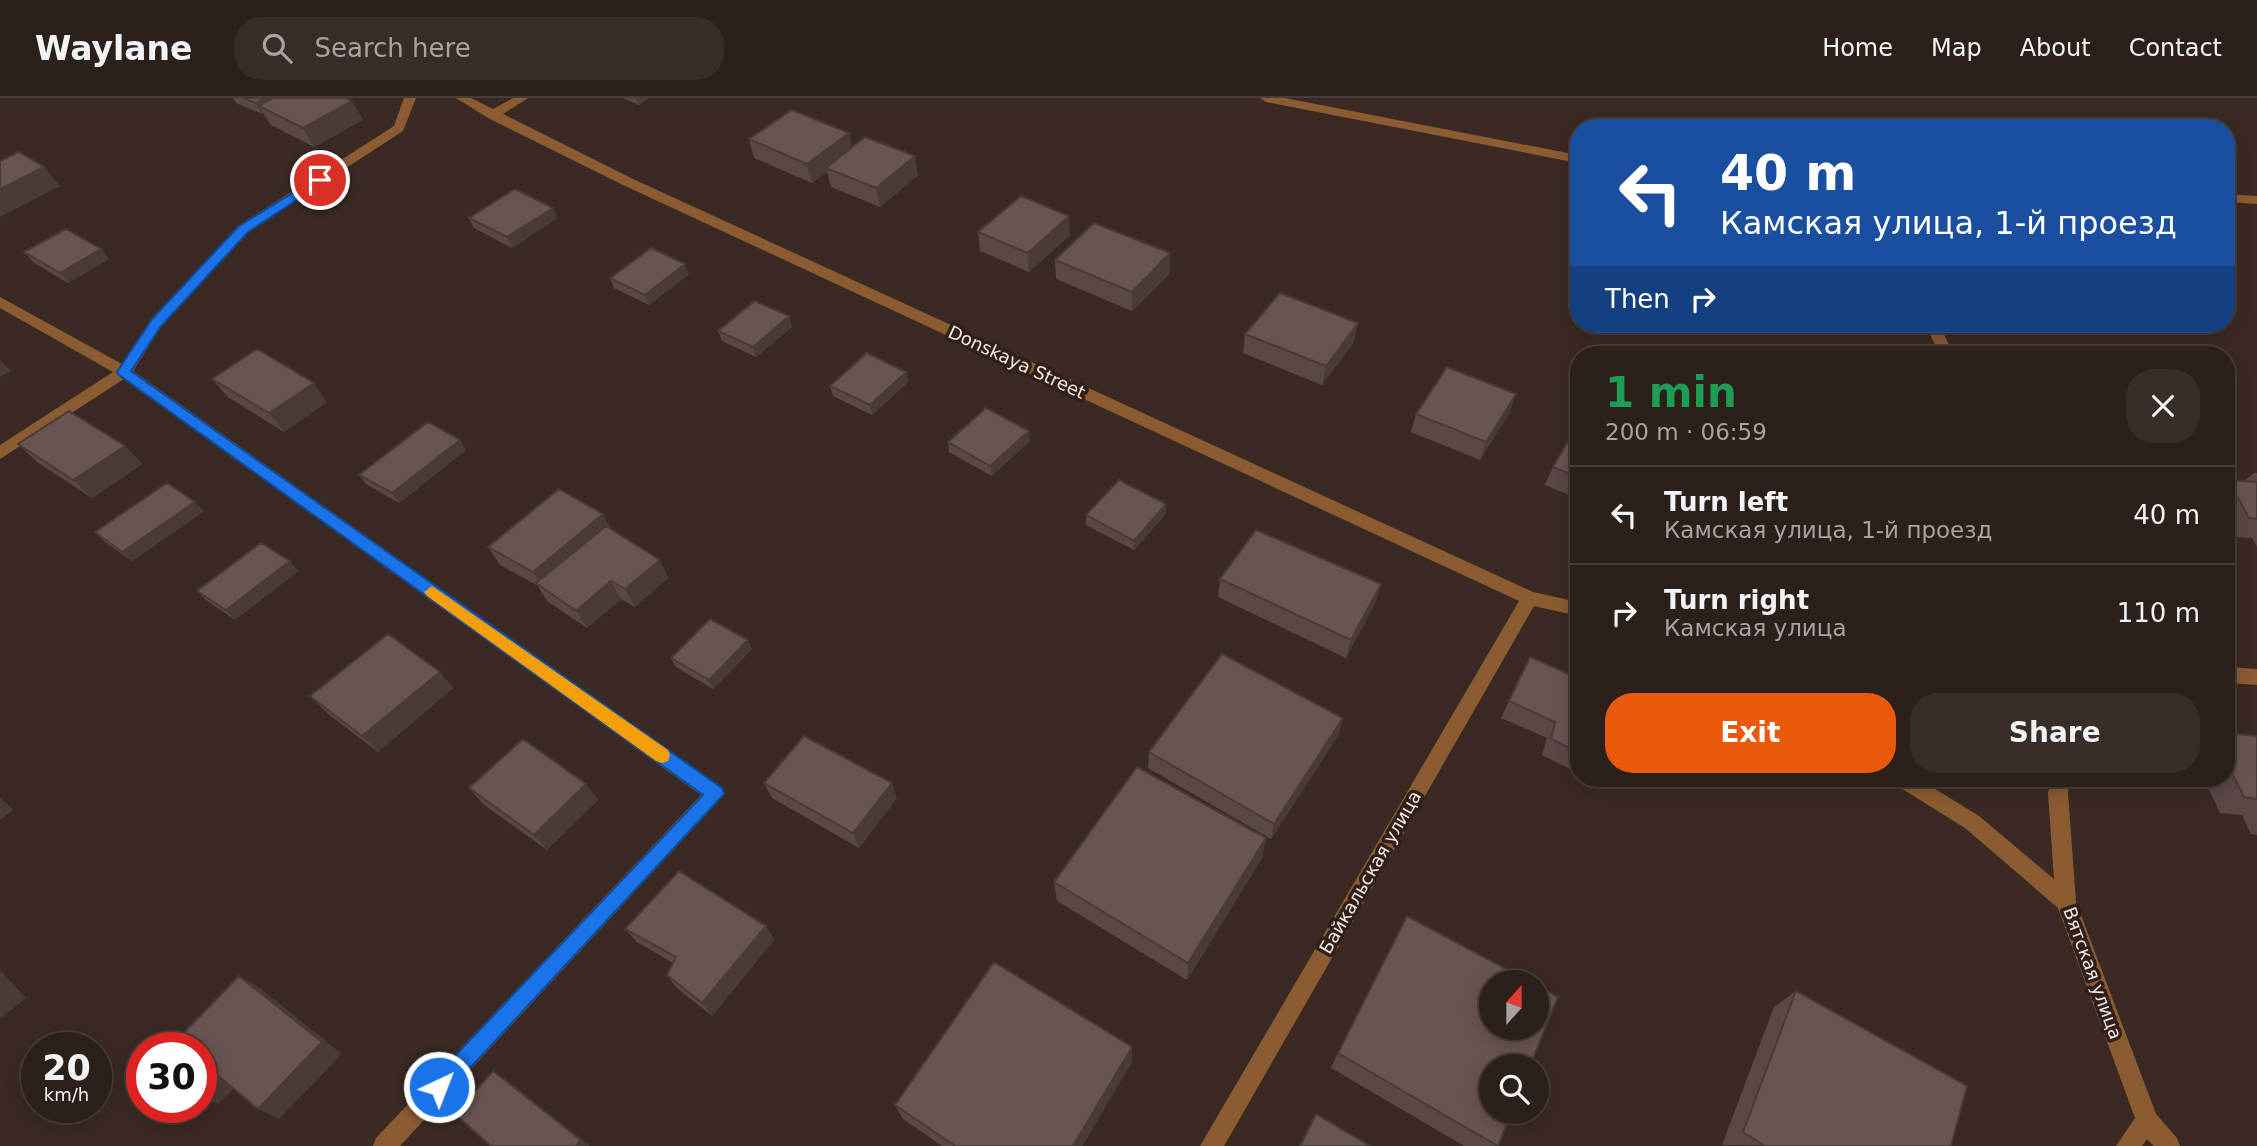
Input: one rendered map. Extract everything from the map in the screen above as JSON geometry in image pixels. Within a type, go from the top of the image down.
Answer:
[{"type":"street","points":[[0,453],[124,372],[165,313],[243,229],[399,128],[410,98]]},
{"type":"street","name":"Donskaya Street","points":[[462,98],[640,188],[1530,598],[1570,607]]},
{"type":"street","points":[[492,115],[522,98]]},
{"type":"street","points":[[1266,98],[1570,157]]},
{"type":"street","points":[[2235,199],[2257,200]]},
{"type":"street","points":[[0,302],[124,372],[715,794],[384,1146]]},
{"type":"street","name":"Байкальская улица","points":[[1211,1146],[1530,598]]},
{"type":"street","points":[[2235,676],[2257,677]]},
{"type":"street","points":[[1916,787],[1972,822],[2066,902]]},
{"type":"street","name":"Вятская улица","points":[[2059,787],[2066,902],[2147,1121],[2169,1146]]},
{"type":"street","points":[[2127,1146],[2147,1121]]},
{"type":"building","points":[[243,98],[265,98],[256,103]]},
{"type":"building","points":[[273,98],[346,98],[352,101],[303,128],[259,106]]},
{"type":"building","points":[[792,110],[849,133],[807,164],[749,139]]},
{"type":"building","points":[[865,137],[915,156],[876,188],[826,168]]},
{"type":"building","points":[[19,152],[44,167],[0,189],[0,161]]},
{"type":"building","points":[[515,189],[553,208],[507,237],[469,218]]},
{"type":"building","points":[[1021,196],[1069,216],[1028,253],[978,232]]},
{"type":"building","points":[[1094,223],[1170,253],[1132,292],[1055,260]]},
{"type":"building","points":[[66,229],[101,249],[60,273],[24,252]]},
{"type":"building","points":[[651,248],[685,264],[645,295],[610,278]]},
{"type":"building","points":[[1280,293],[1358,323],[1326,366],[1245,334]]},
{"type":"building","points":[[755,301],[789,316],[753,347],[718,331]]},
{"type":"building","points":[[257,349],[314,383],[269,413],[212,379]]},
{"type":"building","points":[[867,353],[906,372],[870,405],[830,386]]},
{"type":"building","points":[[1447,367],[1516,394],[1486,442],[1416,414]]},
{"type":"building","points":[[986,408],[1029,431],[990,466],[948,442]]},
{"type":"building","points":[[69,411],[125,446],[73,480],[18,444]]},
{"type":"building","points":[[428,422],[460,440],[392,493],[359,475]]},
{"type":"building","points":[[1570,438],[1570,474],[1553,467]]},
{"type":"building","points":[[1119,480],[1166,504],[1134,541],[1086,515]]},
{"type":"building","points":[[2235,480],[2257,482],[2257,519],[2249,518],[2235,493]]},
{"type":"building","points":[[167,483],[195,502],[122,552],[95,532]]},
{"type":"building","points":[[559,489],[603,514],[533,572],[488,547]]},
{"type":"building","points":[[606,526],[660,560],[625,589],[611,581],[576,611],[536,583]]},
{"type":"building","points":[[1256,530],[1381,584],[1351,640],[1220,579]]},
{"type":"building","points":[[261,543],[290,561],[226,610],[197,591]]},
{"type":"building","points":[[710,619],[748,640],[709,680],[671,658]]},
{"type":"building","points":[[388,634],[440,672],[362,736],[310,696]]},
{"type":"building","points":[[1222,654],[1343,718],[1274,824],[1149,752]]},
{"type":"building","points":[[1530,657],[1570,674],[1570,748],[1551,739],[1555,722],[1509,701]]},
{"type":"building","points":[[2235,734],[2257,736],[2257,799],[2244,797],[2235,779]]},
{"type":"building","points":[[804,736],[892,783],[853,833],[764,783]]},
{"type":"building","points":[[523,739],[586,784],[534,835],[469,788]]},
{"type":"building","points":[[1137,767],[1266,838],[1188,963],[1054,882]]},
{"type":"building","points":[[679,871],[766,926],[702,1003],[667,975],[676,957],[625,929]]},
{"type":"building","points":[[1407,916],[1508,970],[1479,970],[1479,1040],[1541,1040],[1535,1054],[1479,1054],[1479,1124],[1507,1124],[1498,1146],[1338,1053]]},
{"type":"building","points":[[994,962],[1132,1047],[1073,1146],[955,1146],[895,1105]]},
{"type":"building","points":[[239,976],[322,1042],[258,1109],[217,1075],[217,1032],[185,1032]]},
{"type":"building","points":[[1796,991],[1967,1086],[1951,1146],[1765,1146],[1743,1132]]},
{"type":"building","points":[[1549,992],[1558,997],[1549,1019]]},
{"type":"building","points":[[493,1071],[581,1140],[576,1146],[491,1146],[455,1114]]},
{"type":"building","points":[[1316,1114],[1370,1146],[1300,1146]]},
{"type":"slow traffic","points":[[432,592],[662,755]]},
{"type":"route","points":[[320,180],[243,229],[157,323],[124,372],[715,794],[439,1087]]}]
